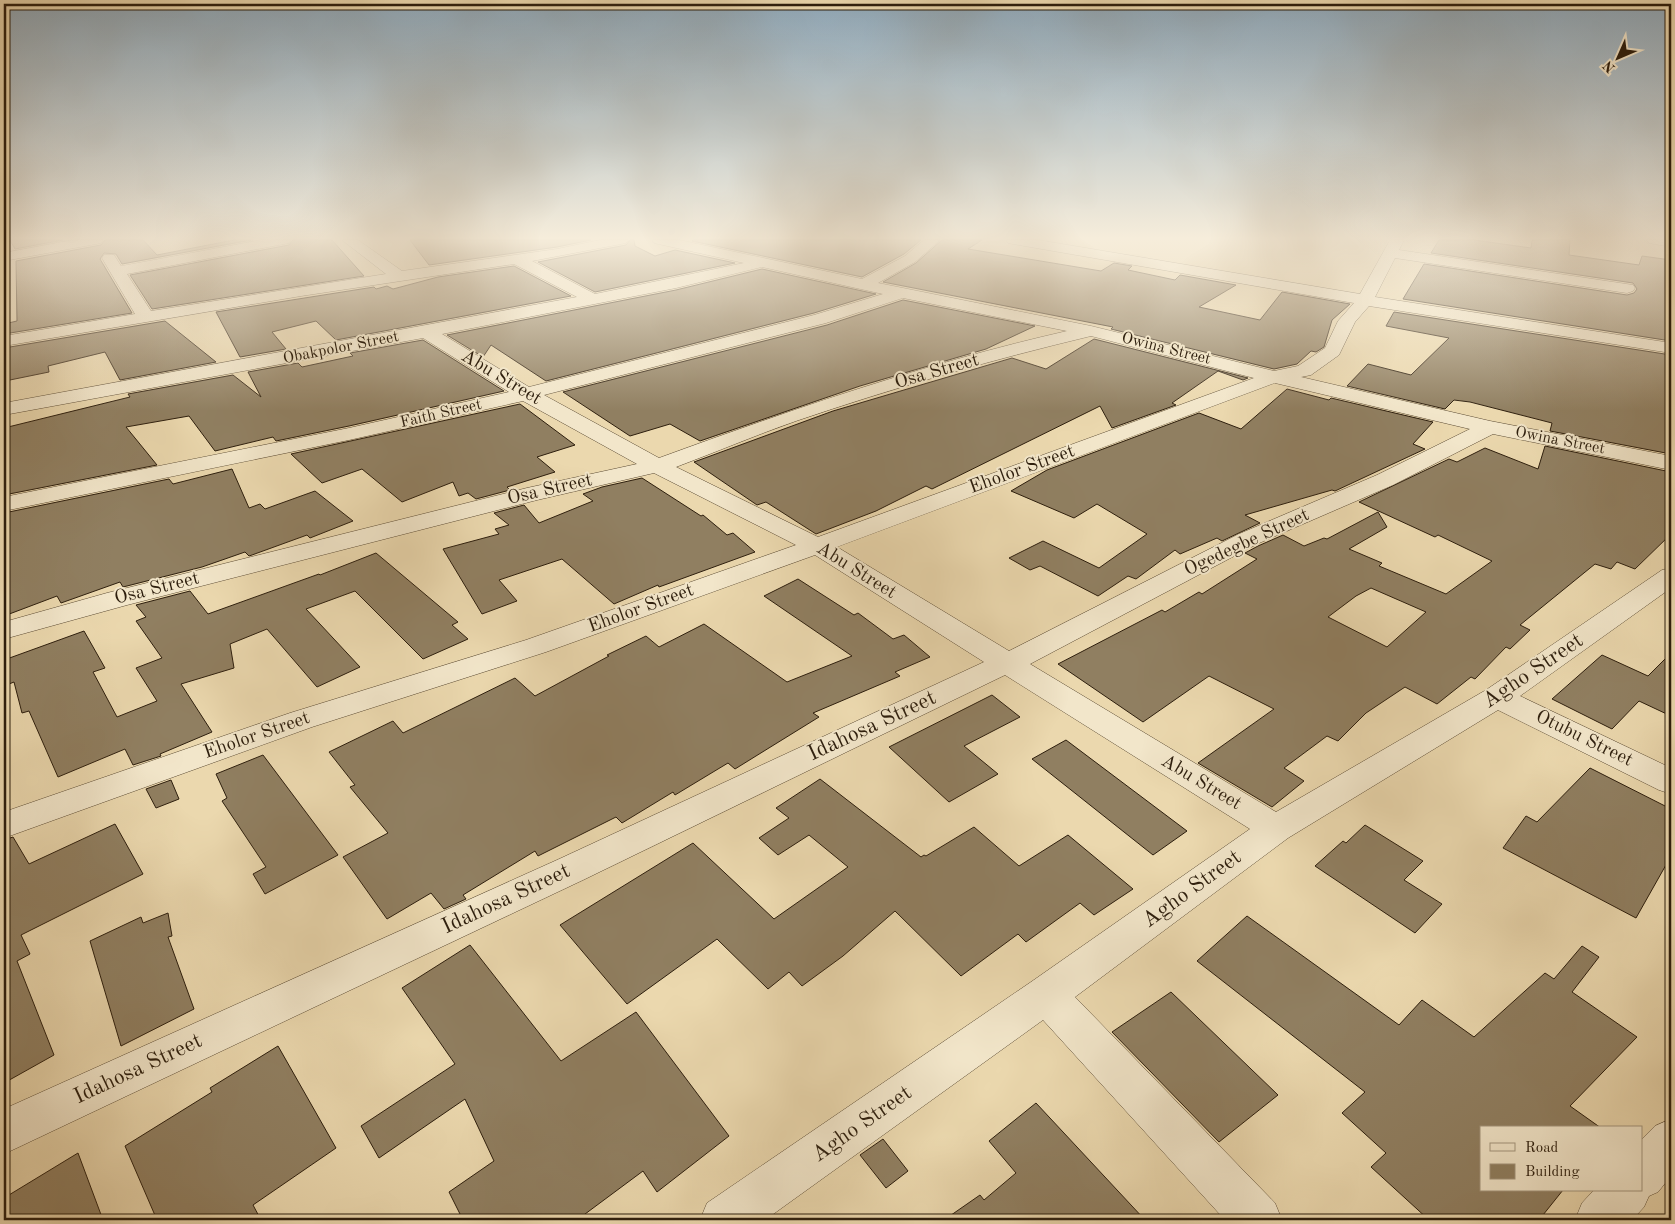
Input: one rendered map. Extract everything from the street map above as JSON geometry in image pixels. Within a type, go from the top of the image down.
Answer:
[{"type":"street","points":[[135,297],[146,316]]},
{"type":"street","points":[[4,341],[265,297]]},
{"type":"street","points":[[588,297],[592,299]]},
{"type":"street","name":"Obakpolor Street","points":[[4,409],[426,332],[601,297]]},
{"type":"street","name":"Faith Street","points":[[4,504],[339,436],[526,394],[820,319],[889,297]]},
{"type":"street","name":"Owina Street","points":[[922,297],[1091,331],[1274,377],[1490,427],[1671,464]]},
{"type":"street","points":[[1348,297],[1671,348]]},
{"type":"street","name":"Eholor Street","points":[[4,825],[301,720],[536,646],[817,546],[1274,377],[1304,371],[1333,351],[1347,321],[1367,297]]},
{"type":"street","name":"Osa Street","points":[[4,631],[117,599],[536,493],[657,466],[788,417],[918,376],[1022,347],[1091,331]]},
{"type":"street","name":"Abu Street","points":[[426,332],[526,394],[657,466],[817,546],[1276,829]]},
{"type":"street","name":"Ogedegbe Street","points":[[1006,664],[1248,539],[1385,480],[1490,427]]},
{"type":"street","name":"Agho Street","points":[[724,1220],[1046,995],[1276,829],[1497,697],[1671,576]]},
{"type":"street","name":"Idahosa Street","points":[[4,1132],[570,870],[977,676],[1006,664]]},
{"type":"street","name":"Otubu Street","points":[[1497,697],[1671,782]]},
{"type":"street","points":[[1046,995],[1258,1220]]},
{"type":"street","points":[[1642,1173],[1671,1142]]},
{"type":"street","points":[[1599,1220],[1625,1192]]},
{"type":"building","points":[[17,297],[123,297],[132,313],[4,334],[4,324],[17,321]]},
{"type":"building","points":[[144,297],[228,297],[152,309]]},
{"type":"building","points":[[310,297],[565,297],[336,340],[316,321],[272,332],[286,349],[240,357],[216,312]]},
{"type":"building","points":[[640,297],[866,297],[814,313],[546,381],[491,345],[483,357],[447,335]]},
{"type":"building","points":[[960,297],[1216,297],[1199,307],[1260,320],[1278,297],[1311,297],[1350,304],[1332,320],[1324,347],[1316,352],[1311,351],[1297,364],[1274,369],[1111,329],[1113,327]]},
{"type":"building","points":[[1404,297],[1671,297],[1671,341],[1403,299]]},
{"type":"building","points":[[903,300],[1035,326],[986,349],[860,386],[700,441],[670,424],[630,436],[563,392],[827,325]]},
{"type":"building","points":[[1394,312],[1671,355],[1671,454],[1550,431],[1552,423],[1470,402],[1454,400],[1445,409],[1347,386],[1368,364],[1411,375],[1449,338],[1386,326]]},
{"type":"building","points":[[165,321],[216,362],[120,380],[105,352],[48,366],[49,372],[5,381],[4,348]]},
{"type":"building","points":[[1094,339],[1248,378],[1243,380],[1218,371],[1172,403],[1176,405],[1112,428],[1100,406],[932,489],[926,486],[876,511],[816,534],[766,502],[757,505],[694,462],[833,411],[1012,358],[1046,369]]},
{"type":"building","points":[[423,340],[504,391],[349,426],[276,441],[273,437],[215,451],[189,416],[126,427],[157,465],[4,495],[4,428],[130,397],[128,394],[233,375],[261,397],[248,372],[298,363],[302,367],[353,356],[350,353]]},
{"type":"building","points":[[1287,389],[1433,422],[1413,444],[1425,449],[1335,491],[1332,490],[1245,515],[1260,523],[1222,541],[1217,538],[1180,554],[1175,550],[1136,579],[1128,576],[1098,596],[1040,566],[1030,570],[1009,558],[1043,541],[1099,568],[1147,534],[1097,504],[1074,518],[1011,491],[1047,470],[1199,413],[1241,429]]},
{"type":"building","points":[[520,404],[575,445],[537,457],[555,472],[507,487],[510,490],[476,499],[468,493],[459,496],[453,482],[402,502],[362,469],[322,483],[291,454]]},
{"type":"building","points":[[1545,446],[1671,472],[1671,534],[1635,569],[1617,562],[1611,569],[1595,564],[1520,625],[1530,630],[1510,649],[1506,647],[1475,679],[1471,677],[1437,704],[1405,687],[1366,713],[1338,741],[1327,736],[1284,768],[1304,781],[1272,807],[1198,763],[1274,709],[1209,676],[1143,722],[1058,664],[1162,610],[1165,612],[1199,592],[1202,594],[1257,559],[1245,553],[1258,546],[1283,535],[1304,546],[1324,538],[1327,539],[1378,512],[1387,527],[1349,549],[1382,563],[1379,566],[1446,594],[1492,561],[1438,535],[1435,537],[1359,502],[1449,459],[1457,462],[1485,448],[1538,469]],"holes":[[[1371,588],[1426,612],[1387,647],[1328,617],[1356,596]]]},
{"type":"building","points":[[232,469],[249,508],[260,504],[265,509],[315,491],[353,521],[310,538],[307,535],[249,556],[245,552],[202,567],[123,587],[120,582],[61,603],[57,596],[4,616],[4,513],[169,479],[173,484]]},
{"type":"building","points":[[642,478],[701,516],[703,515],[727,535],[733,533],[755,552],[659,587],[658,585],[614,604],[562,559],[499,580],[517,601],[482,614],[443,549],[499,534],[495,529],[509,525],[494,513],[524,505],[539,523],[593,501],[583,494],[602,487]]},
{"type":"building","points":[[376,553],[458,622],[452,625],[468,639],[423,659],[355,591],[306,609],[360,667],[317,687],[267,629],[230,644],[234,668],[181,684],[212,732],[160,754],[161,756],[133,765],[125,749],[58,777],[29,711],[22,713],[14,682],[4,686],[4,660],[84,631],[105,668],[93,672],[117,717],[157,701],[136,668],[162,658],[136,621],[146,617],[136,605],[190,591],[208,614],[320,575]]},
{"type":"building","points":[[798,579],[854,615],[858,613],[893,639],[904,635],[930,657],[895,672],[900,676],[813,713],[819,717],[735,769],[728,763],[675,795],[673,792],[622,823],[616,817],[538,856],[535,851],[463,895],[466,899],[444,909],[431,893],[387,919],[343,857],[388,833],[350,787],[355,785],[329,752],[393,721],[403,733],[515,678],[535,696],[609,656],[607,655],[646,636],[659,647],[704,624],[787,682],[852,656],[764,596]]},
{"type":"building","points":[[1671,653],[1671,716],[1639,701],[1612,729],[1552,699],[1602,655],[1648,676]]},
{"type":"building","points":[[992,695],[1020,717],[964,746],[998,774],[949,802],[889,747]]},
{"type":"building","points":[[1066,740],[1187,831],[1153,855],[1032,759]]},
{"type":"building","points":[[263,755],[338,855],[265,894],[253,874],[266,867],[222,801],[227,798],[216,774]]},
{"type":"building","points":[[1590,768],[1671,809],[1671,856],[1636,918],[1503,848],[1526,816],[1537,822]]},
{"type":"building","points":[[820,779],[921,857],[926,856],[974,827],[1019,866],[1068,835],[1133,889],[1094,915],[1080,903],[1026,942],[1018,934],[961,976],[895,911],[843,956],[802,986],[789,972],[768,989],[717,939],[627,1004],[560,925],[693,843],[774,919],[848,867],[809,835],[778,855],[759,838],[789,818],[776,808]]},
{"type":"building","points":[[171,780],[179,799],[156,808],[146,789]]},
{"type":"building","points":[[115,824],[143,874],[21,935],[30,954],[17,961],[54,1055],[4,1083],[4,840],[13,837],[29,864]]},
{"type":"building","points":[[1365,825],[1423,861],[1404,880],[1442,904],[1415,933],[1315,866],[1343,841],[1346,843]]},
{"type":"building","points":[[168,913],[172,936],[168,937],[194,1009],[121,1046],[90,941],[141,917],[143,923]]},
{"type":"building","points":[[1247,916],[1399,1025],[1422,1000],[1474,1037],[1545,973],[1554,979],[1582,946],[1599,957],[1572,992],[1637,1037],[1570,1106],[1598,1126],[1480,1126],[1480,1192],[1561,1192],[1539,1220],[1429,1220],[1371,1167],[1386,1153],[1342,1113],[1365,1092],[1197,961]]},
{"type":"building","points":[[470,945],[561,1061],[636,1012],[729,1136],[657,1192],[643,1171],[577,1220],[463,1220],[449,1192],[494,1161],[465,1099],[379,1158],[361,1126],[455,1064],[402,988]]},
{"type":"building","points":[[1171,992],[1278,1095],[1219,1142],[1112,1032]]},
{"type":"building","points":[[278,1046],[336,1148],[253,1205],[261,1220],[157,1220],[125,1146],[212,1092],[210,1088]]},
{"type":"building","points":[[1036,1103],[1145,1220],[944,1220],[980,1195],[984,1200],[1016,1173],[989,1141]]},
{"type":"building","points":[[883,1139],[908,1171],[886,1188],[860,1155]]},
{"type":"building","points":[[78,1153],[103,1220],[4,1220],[4,1198]]}]
